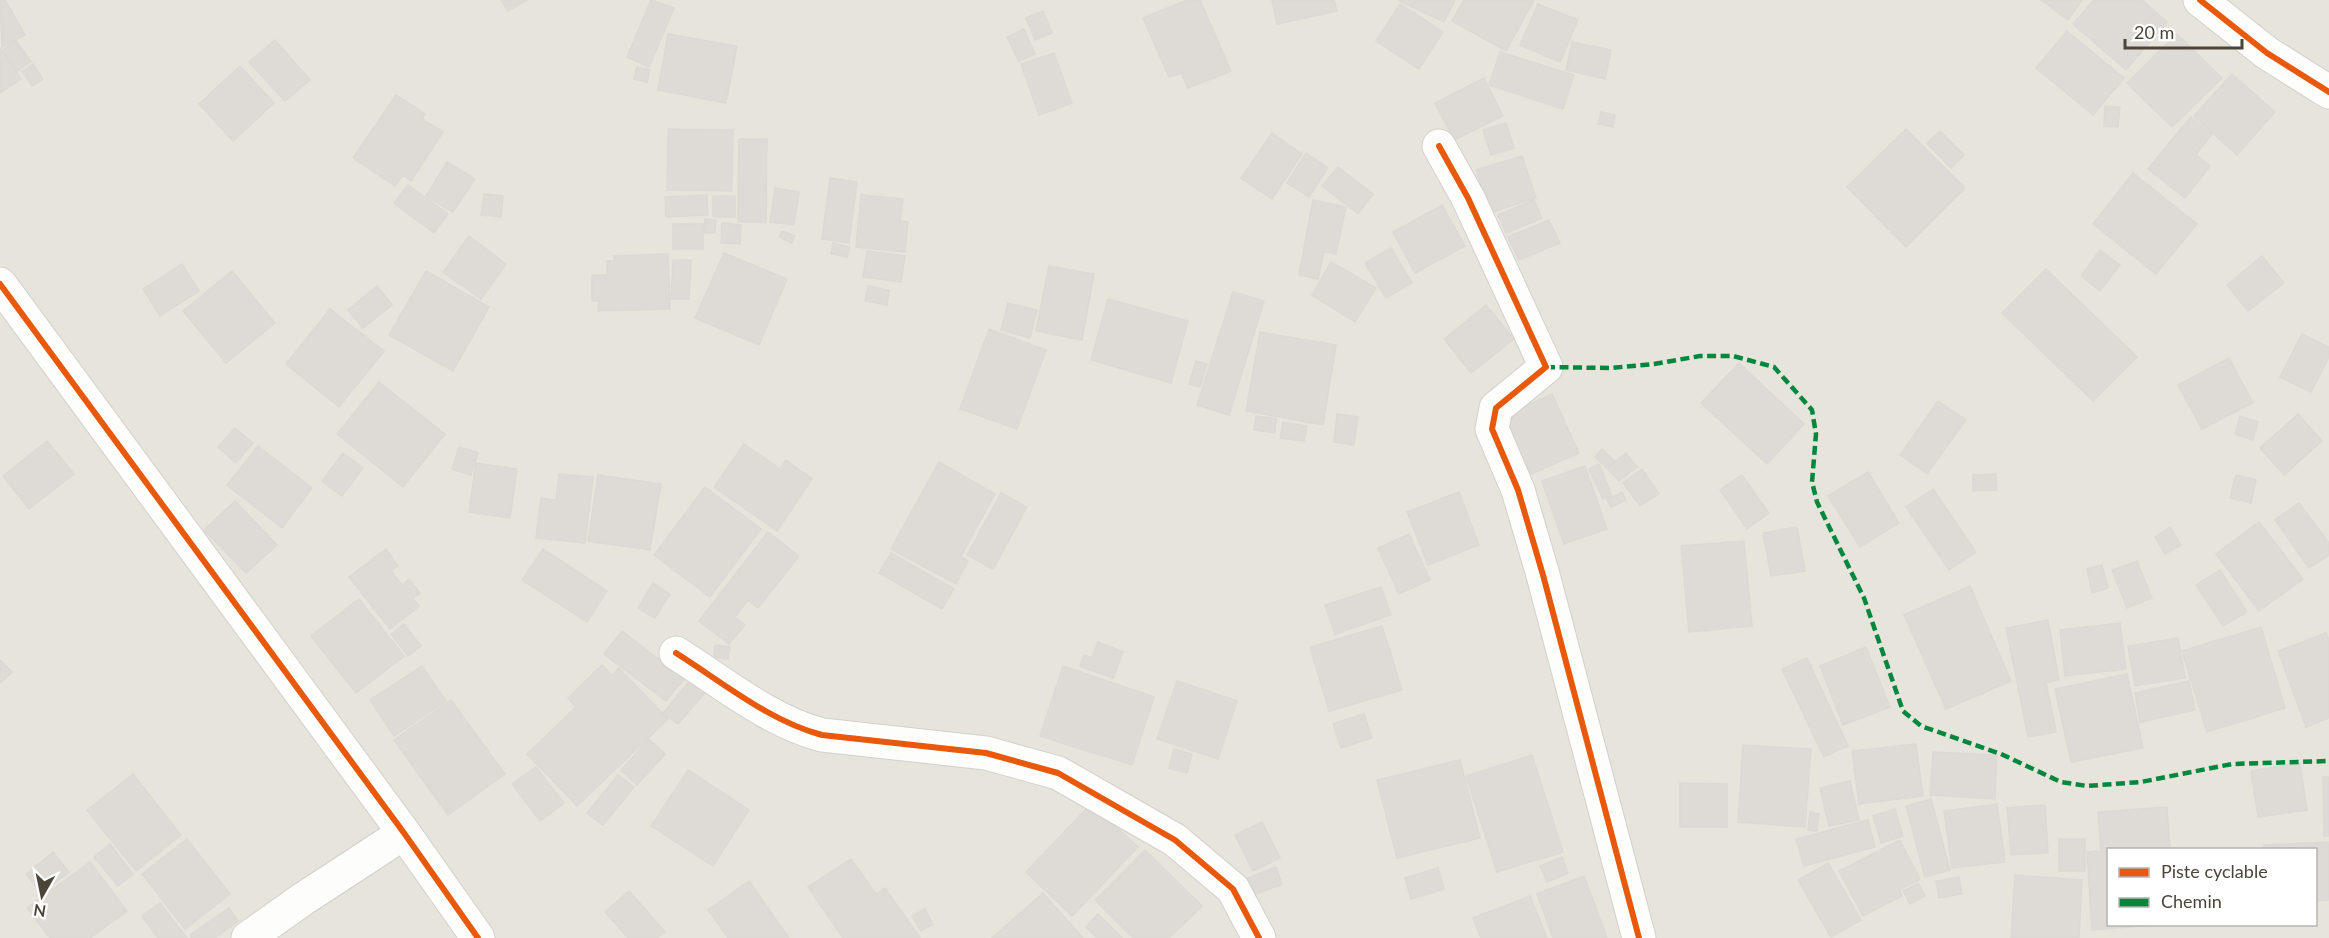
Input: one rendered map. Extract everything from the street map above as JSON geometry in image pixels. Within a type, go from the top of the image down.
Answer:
[{"type":"street","points":[[2200,0],[2267,53],[2329,92]]},
{"type":"street","points":[[1439,146],[1468,198],[1546,367],[1496,408],[1492,429],[1518,490],[1543,575],[1639,938]]},
{"type":"street","points":[[0,284],[404,833],[478,938]]},
{"type":"street","points":[[676,653],[756,705],[801,729],[822,735],[986,753],[1058,773],[1175,840],[1233,889],[1259,938]]},
{"type":"street","points":[[248,938],[303,898],[404,833]]},
{"type":"shaded area","points":[[0,0],[2329,0],[2329,938],[0,938]]},
{"type":"building","points":[[0,0],[5,0],[25,35],[2,47]]},
{"type":"building","points":[[501,0],[527,0],[508,11]]},
{"type":"building","points":[[651,0],[674,8],[649,67],[627,57]]},
{"type":"building","points":[[1187,0],[1200,0],[1231,71],[1188,88],[1181,73],[1169,77],[1143,18]]},
{"type":"building","points":[[1272,0],[1334,0],[1337,11],[1277,24]]},
{"type":"building","points":[[1398,0],[1455,0],[1444,22]]},
{"type":"building","points":[[1464,0],[1534,0],[1506,51],[1452,21]]},
{"type":"building","points":[[2041,0],[2082,0],[2068,20]]},
{"type":"building","points":[[2094,0],[2142,0],[2167,22],[2126,70],[2073,24]]},
{"type":"building","points":[[1400,4],[1443,32],[1419,69],[1376,41]]},
{"type":"building","points":[[1538,4],[1578,20],[1560,62],[1520,45]]},
{"type":"building","points":[[1043,11],[1052,33],[1035,40],[1026,18]]},
{"type":"building","points":[[1024,29],[1035,54],[1019,61],[1007,37]]},
{"type":"building","points":[[2067,31],[2124,78],[2093,115],[2036,68]]},
{"type":"building","points":[[668,34],[737,46],[726,103],[658,90]]},
{"type":"building","points":[[2177,34],[2222,78],[2172,127],[2127,83]]},
{"type":"building","points":[[275,40],[310,80],[285,101],[249,62]]},
{"type":"building","points":[[16,41],[31,61],[17,71],[2,50]]},
{"type":"building","points":[[1572,42],[1611,50],[1605,79],[1566,70]]},
{"type":"building","points":[[0,48],[21,79],[0,93]]},
{"type":"building","points":[[1500,52],[1574,75],[1563,109],[1489,85]]},
{"type":"building","points":[[1054,53],[1072,103],[1039,115],[1021,64]]},
{"type":"building","points":[[33,64],[43,79],[32,86],[22,71]]},
{"type":"building","points":[[240,66],[274,103],[233,141],[199,104]]},
{"type":"building","points":[[637,67],[650,70],[647,82],[634,79]]},
{"type":"building","points":[[2232,74],[2275,112],[2237,155],[2194,116]]},
{"type":"building","points":[[1484,78],[1503,116],[1454,140],[1435,103]]},
{"type":"building","points":[[396,95],[425,114],[422,119],[443,132],[411,181],[403,175],[395,186],[353,158]]},
{"type":"building","points":[[2105,106],[2120,107],[2118,127],[2104,126]]},
{"type":"building","points":[[1601,112],[1615,115],[1613,127],[1598,124]]},
{"type":"building","points":[[2191,117],[2212,134],[2197,153],[2175,136]]},
{"type":"building","points":[[1506,123],[1514,148],[1491,155],[1483,130]]},
{"type":"building","points":[[668,129],[733,130],[732,191],[667,190]]},
{"type":"building","points":[[1906,129],[1965,188],[1906,247],[1847,187]]},
{"type":"building","points":[[1940,131],[1964,155],[1951,168],[1927,143]]},
{"type":"building","points":[[1272,133],[1302,154],[1272,199],[1241,178]]},
{"type":"building","points":[[2174,137],[2210,166],[2185,198],[2148,169]]},
{"type":"building","points":[[739,139],[767,139],[766,222],[738,222]]},
{"type":"building","points":[[1306,153],[1328,168],[1309,197],[1287,183]]},
{"type":"building","points":[[1522,156],[1536,198],[1489,213],[1476,170]]},
{"type":"building","points":[[447,162],[475,179],[453,212],[426,196]]},
{"type":"building","points":[[1338,167],[1373,194],[1358,214],[1322,186]]},
{"type":"building","points":[[2133,173],[2197,224],[2156,274],[2093,224]]},
{"type":"building","points":[[830,178],[857,182],[849,243],[822,239]]},
{"type":"building","points":[[408,185],[448,214],[434,233],[394,203]]},
{"type":"building","points":[[775,188],[799,192],[794,225],[770,222]]},
{"type":"building","points":[[484,194],[503,196],[501,217],[481,215]]},
{"type":"building","points":[[707,195],[708,215],[666,217],[665,197]]},
{"type":"building","points":[[861,195],[903,199],[900,221],[908,222],[905,252],[856,247]]},
{"type":"building","points":[[713,196],[735,196],[735,217],[713,217]]},
{"type":"building","points":[[1313,200],[1346,207],[1336,254],[1324,252],[1318,279],[1299,275]]},
{"type":"building","points":[[1534,200],[1542,218],[1506,233],[1498,215]]},
{"type":"building","points":[[1442,205],[1465,246],[1415,273],[1393,232]]},
{"type":"building","points":[[705,219],[716,220],[715,233],[704,233]]},
{"type":"building","points":[[1549,220],[1560,243],[1519,260],[1508,237]]},
{"type":"building","points":[[722,223],[741,225],[740,244],[721,243]]},
{"type":"building","points":[[673,224],[703,224],[703,249],[673,249]]},
{"type":"building","points":[[782,231],[795,236],[792,243],[779,237]]},
{"type":"building","points":[[469,236],[506,264],[481,299],[443,272]]},
{"type":"building","points":[[833,243],[850,247],[847,257],[831,254]]},
{"type":"building","points":[[1391,248],[1412,283],[1386,298],[1365,263]]},
{"type":"building","points":[[2100,250],[2120,265],[2100,291],[2081,276]]},
{"type":"building","points":[[867,251],[905,256],[901,282],[863,277]]},
{"type":"building","points":[[724,253],[787,279],[759,345],[695,318]]},
{"type":"building","points":[[668,254],[670,309],[598,311],[599,301],[592,301],[592,275],[607,275],[607,261],[614,261],[614,256]]},
{"type":"building","points":[[2262,256],[2284,283],[2248,311],[2227,285]]},
{"type":"building","points":[[673,260],[691,260],[689,299],[671,299]]},
{"type":"building","points":[[1331,262],[1376,288],[1355,322],[1312,295]]},
{"type":"building","points":[[182,264],[199,291],[160,316],[143,289]]},
{"type":"building","points":[[1049,266],[1094,274],[1082,340],[1036,331]]},
{"type":"building","points":[[2046,269],[2137,357],[2093,401],[2002,313]]},
{"type":"building","points":[[232,271],[275,323],[226,363],[183,311]]},
{"type":"building","points":[[426,271],[489,307],[453,371],[389,335]]},
{"type":"building","points":[[377,286],[392,305],[363,328],[348,310]]},
{"type":"building","points":[[868,286],[889,290],[887,305],[865,301]]},
{"type":"building","points":[[1233,292],[1264,301],[1229,415],[1197,405]]},
{"type":"building","points":[[1108,299],[1188,321],[1171,383],[1091,360]]},
{"type":"building","points":[[1008,303],[1037,310],[1030,338],[1001,330]]},
{"type":"building","points":[[1486,305],[1514,339],[1471,373],[1444,339]]},
{"type":"building","points":[[330,309],[384,351],[339,407],[286,364]]},
{"type":"building","points":[[989,329],[1046,350],[1017,429],[960,409]]},
{"type":"building","points":[[1260,332],[1336,345],[1323,425],[1246,411]]},
{"type":"building","points":[[2302,334],[2329,347],[2329,357],[2311,392],[2280,377]]},
{"type":"building","points":[[2229,358],[2253,403],[2202,429],[2178,385]]},
{"type":"building","points":[[1196,361],[1207,364],[1200,387],[1189,384]]},
{"type":"building","points":[[1739,363],[1804,424],[1767,464],[1701,403]]},
{"type":"building","points":[[379,382],[445,434],[403,487],[337,434]]},
{"type":"building","points":[[1552,394],[1579,453],[1531,474],[1504,416]]},
{"type":"building","points":[[1938,401],[1966,420],[1927,474],[1900,455]]},
{"type":"building","points":[[1337,414],[1358,417],[1354,445],[1334,442]]},
{"type":"building","points":[[2298,414],[2322,441],[2284,475],[2260,448]]},
{"type":"building","points":[[1256,416],[1276,419],[1275,433],[1254,430]]},
{"type":"building","points":[[2240,416],[2258,422],[2253,440],[2235,434]]},
{"type":"building","points":[[1283,422],[1307,426],[1304,441],[1280,438]]},
{"type":"building","points":[[235,428],[253,443],[236,463],[218,447]]},
{"type":"building","points":[[47,441],[74,474],[29,509],[3,476]]},
{"type":"building","points":[[744,444],[780,469],[786,460],[812,479],[777,531],[714,487]]},
{"type":"building","points":[[258,446],[312,488],[282,528],[227,485]]},
{"type":"building","points":[[459,447],[478,453],[471,475],[452,469]]},
{"type":"building","points":[[1602,449],[1615,461],[1607,468],[1595,457]]},
{"type":"building","points":[[343,453],[363,468],[342,496],[322,481]]},
{"type":"building","points":[[1626,453],[1637,467],[1619,481],[1607,468]]},
{"type":"building","points":[[939,462],[995,494],[961,556],[968,561],[956,584],[891,549]]},
{"type":"building","points":[[476,463],[517,469],[510,518],[469,512]]},
{"type":"building","points":[[1599,464],[1612,496],[1603,499],[1589,469]]},
{"type":"building","points":[[1585,466],[1607,529],[1564,544],[1542,481]]},
{"type":"building","points":[[1642,469],[1659,494],[1640,506],[1623,483]]},
{"type":"building","points":[[1868,472],[1899,523],[1860,547],[1828,496]]},
{"type":"building","points":[[559,474],[593,477],[585,543],[536,538],[541,498],[556,500]]},
{"type":"building","points":[[1996,474],[1997,490],[1973,491],[1973,475]]},
{"type":"building","points":[[598,475],[661,484],[650,550],[588,541]]},
{"type":"building","points":[[1742,475],[1769,513],[1747,529],[1720,490]]},
{"type":"building","points":[[2236,475],[2256,480],[2251,503],[2230,498]]},
{"type":"building","points":[[705,487],[761,529],[710,597],[654,555]]},
{"type":"building","points":[[1933,489],[1976,552],[1949,570],[1906,507]]},
{"type":"building","points":[[1459,492],[1479,545],[1428,565],[1407,512]]},
{"type":"building","points":[[1622,492],[1626,500],[1611,507],[1607,500]]},
{"type":"building","points":[[1001,493],[1027,507],[993,569],[967,555]]},
{"type":"building","points":[[235,501],[277,545],[246,573],[204,530]]},
{"type":"building","points":[[2299,503],[2329,543],[2329,555],[2309,568],[2275,520]]},
{"type":"building","points":[[2259,522],[2303,579],[2259,611],[2216,554]]},
{"type":"building","points":[[1797,527],[1805,571],[1771,576],[1763,533]]},
{"type":"building","points":[[2170,527],[2181,545],[2165,554],[2155,537]]},
{"type":"building","points":[[768,532],[799,556],[758,608],[748,600],[735,617],[745,625],[729,644],[699,621]]},
{"type":"building","points":[[1409,534],[1430,580],[1399,594],[1378,548]]},
{"type":"building","points":[[1744,541],[1752,626],[1689,632],[1681,546]]},
{"type":"building","points":[[386,549],[398,566],[391,571],[402,585],[409,579],[420,593],[413,598],[419,606],[390,629],[349,577]]},
{"type":"building","points":[[543,549],[607,591],[587,622],[522,580]]},
{"type":"building","points":[[891,553],[954,589],[942,609],[879,573]]},
{"type":"building","points":[[2137,561],[2152,598],[2127,608],[2112,570]]},
{"type":"building","points":[[2102,565],[2108,588],[2092,593],[2087,569]]},
{"type":"building","points":[[2220,570],[2247,612],[2223,626],[2196,585]]},
{"type":"building","points":[[653,583],[670,594],[655,618],[638,608]]},
{"type":"building","points":[[1970,586],[2011,681],[1946,709],[1904,615]]},
{"type":"building","points":[[1381,587],[1391,615],[1335,634],[1325,605]]},
{"type":"building","points":[[359,599],[404,656],[356,693],[311,636]]},
{"type":"building","points":[[2048,620],[2059,680],[2046,682],[2056,732],[2028,737],[2006,628]]},
{"type":"building","points":[[2120,623],[2126,669],[2065,676],[2060,630]]},
{"type":"building","points":[[404,624],[421,646],[408,656],[391,634]]},
{"type":"building","points":[[1382,626],[1402,690],[1329,711],[1310,647]]},
{"type":"building","points":[[2261,627],[2285,708],[2207,732],[2182,651]]},
{"type":"building","points":[[622,631],[684,679],[666,701],[604,654]]},
{"type":"building","points":[[2326,633],[2329,640],[2329,718],[2306,727],[2278,651]]},
{"type":"building","points":[[2178,638],[2185,678],[2135,686],[2128,646]]},
{"type":"building","points":[[1098,642],[1123,652],[1113,678],[1080,666],[1084,655],[1092,658]]},
{"type":"building","points":[[715,645],[730,647],[728,659],[714,657]]},
{"type":"building","points":[[1866,647],[1890,707],[1843,725],[1820,666]]},
{"type":"building","points":[[1807,658],[1848,746],[1824,757],[1782,669]]},
{"type":"building","points":[[0,660],[12,672],[0,683]]},
{"type":"building","points":[[602,665],[612,676],[619,668],[668,719],[577,806],[527,754],[576,707],[568,698]]},
{"type":"building","points":[[422,666],[446,701],[394,736],[370,700]]},
{"type":"building","points":[[1063,666],[1154,697],[1132,765],[1040,736]]},
{"type":"building","points":[[2127,674],[2143,748],[2071,762],[2055,689]]},
{"type":"building","points":[[694,676],[709,688],[678,724],[663,713]]},
{"type":"building","points":[[1177,681],[1237,701],[1218,759],[1157,739]]},
{"type":"building","points":[[2189,681],[2195,710],[2140,722],[2135,693]]},
{"type":"building","points":[[451,700],[505,774],[448,815],[394,740]]},
{"type":"building","points":[[1364,714],[1372,738],[1341,748],[1333,724]]},
{"type":"building","points":[[649,739],[665,754],[637,785],[621,770]]},
{"type":"building","points":[[1916,744],[1923,796],[1859,804],[1852,751]]},
{"type":"building","points":[[1743,745],[1811,749],[1805,827],[1738,822]]},
{"type":"building","points":[[1174,749],[1192,754],[1187,773],[1169,768]]},
{"type":"building","points":[[1933,752],[1997,755],[1995,799],[1930,795]]},
{"type":"building","points":[[1532,755],[1563,852],[1497,872],[1466,776]]},
{"type":"building","points":[[1460,760],[1480,838],[1397,858],[1377,780]]},
{"type":"building","points":[[2300,763],[2307,810],[2258,817],[2251,771]]},
{"type":"building","points":[[536,767],[564,803],[540,821],[512,784]]},
{"type":"building","points":[[688,770],[749,810],[713,866],[651,826]]},
{"type":"building","points":[[133,774],[181,835],[136,871],[87,810]]},
{"type":"building","points":[[618,775],[634,787],[603,825],[587,813]]},
{"type":"building","points":[[2323,777],[2329,777],[2329,836],[2324,836]]},
{"type":"building","points":[[1850,781],[1859,820],[1829,826],[1820,788]]},
{"type":"building","points":[[1680,783],[1727,784],[1727,827],[1680,827]]},
{"type":"building","points":[[1931,799],[1950,870],[1925,877],[1906,806]]},
{"type":"building","points":[[1091,804],[1138,847],[1072,916],[1026,872]]},
{"type":"building","points":[[1997,804],[2005,862],[1952,868],[1944,811]]},
{"type":"building","points":[[2045,805],[2048,853],[2011,855],[2007,808]]},
{"type":"building","points":[[2167,807],[2170,848],[2107,848],[2107,926],[2143,926],[2092,930],[2087,852],[2101,851],[2098,812]]},
{"type":"building","points":[[1895,809],[1903,836],[1881,843],[1873,816]]},
{"type":"building","points":[[1810,812],[1819,814],[1817,831],[1808,830]]},
{"type":"building","points":[[1868,820],[1875,847],[1804,866],[1796,839]]},
{"type":"building","points":[[1262,822],[1280,858],[1253,871],[1235,835]]},
{"type":"building","points":[[187,839],[230,894],[185,929],[142,874]]},
{"type":"building","points":[[2059,839],[2085,839],[2085,871],[2059,871]]},
{"type":"building","points":[[1900,840],[1920,879],[1899,890],[1902,896],[1863,916],[1839,871]]},
{"type":"building","points":[[2329,842],[2329,900],[2317,901],[2317,848],[2264,848],[2264,845]]},
{"type":"building","points":[[110,844],[133,874],[118,886],[94,857]]},
{"type":"building","points":[[1145,850],[1202,906],[1169,938],[1133,938],[1095,900]]},
{"type":"building","points":[[53,852],[69,872],[41,893],[26,874]]},
{"type":"building","points":[[1562,857],[1568,873],[1547,882],[1540,866]]},
{"type":"building","points":[[851,859],[876,894],[885,888],[920,938],[843,938],[808,887]]},
{"type":"building","points":[[90,862],[127,911],[90,938],[50,938],[27,908]]},
{"type":"building","points":[[1828,863],[1861,920],[1831,937],[1798,880]]},
{"type":"building","points":[[1276,867],[1282,884],[1251,896],[1245,879]]},
{"type":"building","points":[[1438,868],[1444,889],[1411,899],[1405,878]]},
{"type":"building","points":[[2015,875],[2082,880],[2079,938],[2011,938]]},
{"type":"building","points":[[1584,876],[1607,938],[1553,938],[1537,894]]},
{"type":"building","points":[[1959,877],[1962,894],[1939,898],[1936,881]]},
{"type":"building","points":[[749,881],[789,938],[728,938],[708,910]]},
{"type":"building","points":[[1918,883],[1925,896],[1910,904],[1903,891]]},
{"type":"building","points":[[629,891],[665,932],[657,938],[628,938],[605,912]]},
{"type":"building","points":[[1043,893],[1083,938],[992,938]]},
{"type":"building","points":[[1530,896],[1547,938],[1481,938],[1473,918]]},
{"type":"building","points":[[160,903],[187,938],[158,938],[142,916]]},
{"type":"building","points":[[229,908],[238,921],[215,938],[192,938],[190,935]]},
{"type":"building","points":[[925,909],[933,924],[921,931],[912,916]]},
{"type":"building","points":[[1098,914],[1122,938],[1097,938],[1086,927]]},
{"type":"marked path","points":[[1546,367],[1610,368],[1654,364],[1700,356],[1733,356],[1774,367],[1812,410],[1816,434],[1812,482],[1817,502],[1864,598],[1903,711],[1921,726],[2001,754],[2061,782],[2087,786],[2141,782],[2232,764],[2329,761]]},
{"type":"cycle path","points":[[2200,0],[2267,53],[2329,92]]},
{"type":"cycle path","points":[[1439,146],[1468,198],[1546,367],[1496,408],[1492,429],[1518,490],[1543,575],[1639,938]]},
{"type":"cycle path","points":[[0,284],[404,833],[478,938]]},
{"type":"cycle path","points":[[676,653],[765,711],[802,729],[822,735],[986,753],[1058,773],[1175,840],[1233,889],[1259,938]]}]
